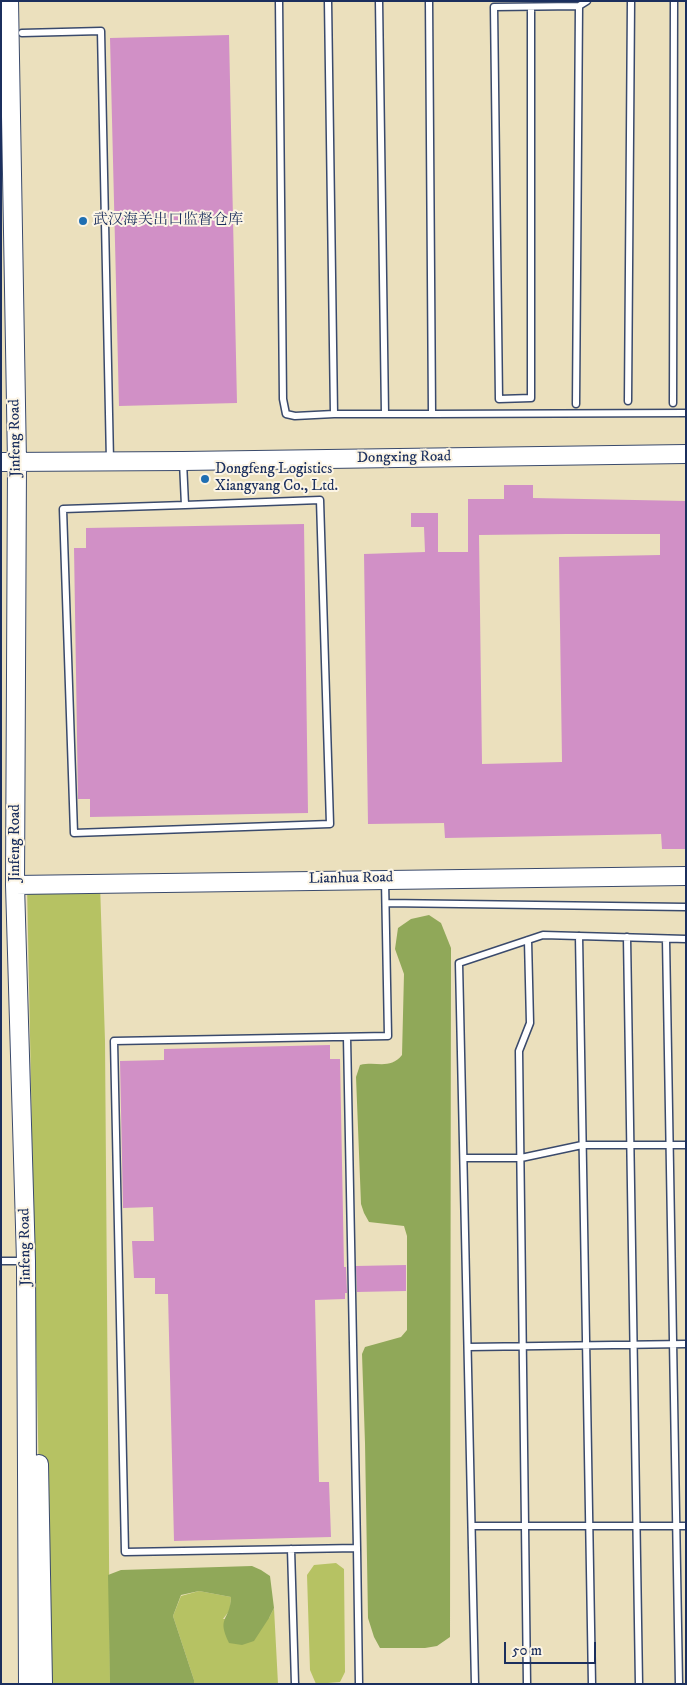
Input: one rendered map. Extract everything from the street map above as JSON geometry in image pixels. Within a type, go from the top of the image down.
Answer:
[{"type":"street","name":"Jinfeng Road","points":[[9,1],[26,1261],[28,1684]]},
{"type":"street","name":"Jinfeng Road","points":[[16,462],[21,1]]},
{"type":"street","name":"Dongxing Road","points":[[16,462],[686,454]]},
{"type":"street","name":"Lianhua Road","points":[[21,884],[686,876]]},
{"type":"street","name":"Jinfeng Road","points":[[21,884],[43,1684]]},
{"type":"lane","points":[[279,1],[283,399],[286,414],[295,416],[334,414],[686,413]]},
{"type":"lane","points":[[328,1],[334,414]]},
{"type":"lane","points":[[379,1],[385,414]]},
{"type":"lane","points":[[429,1],[432,414]]},
{"type":"lane","points":[[531,7],[531,398],[499,399],[494,8],[531,7],[579,6],[587,1]]},
{"type":"lane","points":[[628,401],[631,1]]},
{"type":"lane","points":[[673,402],[674,1]]},
{"type":"lane","points":[[576,404],[579,6]]},
{"type":"lane","points":[[22,33],[101,31],[110,461]]},
{"type":"lane","points":[[183,461],[185,505]]},
{"type":"lane","points":[[320,500],[330,824],[74,833],[63,509],[185,505],[320,500]]},
{"type":"lane","points":[[357,1548],[125,1552],[114,1041],[388,1036],[385,879]]},
{"type":"lane","points":[[386,903],[686,908]]},
{"type":"lane","points":[[475,1684],[459,963],[543,935],[686,939]]},
{"type":"lane","points":[[578,936],[592,1684]]},
{"type":"lane","points":[[627,937],[639,1684]]},
{"type":"lane","points":[[666,938],[678,1684]]},
{"type":"lane","points":[[527,1684],[519,1050],[530,1023],[528,940]]},
{"type":"lane","points":[[347,1037],[359,1684]]},
{"type":"lane","points":[[464,1158],[521,1158],[582,1145],[686,1145]]},
{"type":"lane","points":[[1,1261],[26,1261]]},
{"type":"lane","points":[[468,1348],[686,1344]]},
{"type":"lane","points":[[472,1526],[686,1526]]},
{"type":"lane","points":[[292,1549],[295,1684]]},
{"type":"green space","points":[[100,883],[105,1041],[110,1684],[43,1684],[27,885]]},
{"type":"green space","points":[[429,915],[441,923],[451,948],[450,1637],[437,1646],[425,1648],[380,1648],[368,1618],[362,1354],[365,1347],[401,1337],[407,1330],[407,1236],[404,1226],[369,1222],[361,1204],[356,1077],[360,1065],[388,1064],[397,1060],[402,1055],[404,974],[395,949],[398,928],[411,919]]},
{"type":"green space","points":[[336,1563],[344,1569],[345,1672],[340,1682],[316,1684],[310,1670],[307,1575],[314,1565]]},
{"type":"green space","points":[[252,1566],[270,1576],[274,1608],[254,1641],[242,1645],[229,1643],[225,1634],[224,1623],[231,1597],[199,1591],[181,1595],[173,1616],[194,1684],[110,1684],[108,1575],[121,1570]]},
{"type":"green space","points":[[199,1591],[231,1597],[230,1610],[223,1619],[269,1618],[274,1608],[278,1684],[194,1684],[173,1616],[181,1596]]},
{"type":"building","points":[[229,35],[237,403],[119,406],[110,38]]},
{"type":"building","points":[[504,485],[533,485],[533,498],[686,501],[686,849],[662,849],[661,834],[445,838],[444,823],[368,824],[364,554],[425,552],[424,527],[411,527],[411,513],[438,513],[438,552],[468,552],[468,499],[504,499]],"holes":[[[660,534],[660,555],[559,557],[562,762],[482,764],[479,535]]]},
{"type":"building","points":[[304,524],[308,813],[90,817],[90,799],[78,799],[74,548],[86,548],[86,528]]},
{"type":"building","points":[[330,1045],[330,1059],[340,1059],[344,1267],[346,1267],[347,1293],[345,1293],[345,1299],[315,1300],[319,1482],[329,1482],[331,1537],[174,1541],[168,1294],[155,1294],[155,1278],[134,1278],[132,1241],[154,1241],[153,1207],[123,1208],[120,1061],[164,1060],[164,1049]]},
{"type":"building","points":[[406,1265],[406,1291],[357,1292],[356,1266]]},
{"type":"place","name":"武汉海关出口监督仓库","points":[[83,221]]},
{"type":"place","name":"Dongfeng Logistics Xiangyang Co., Ltd.","points":[[205,479]]}]
